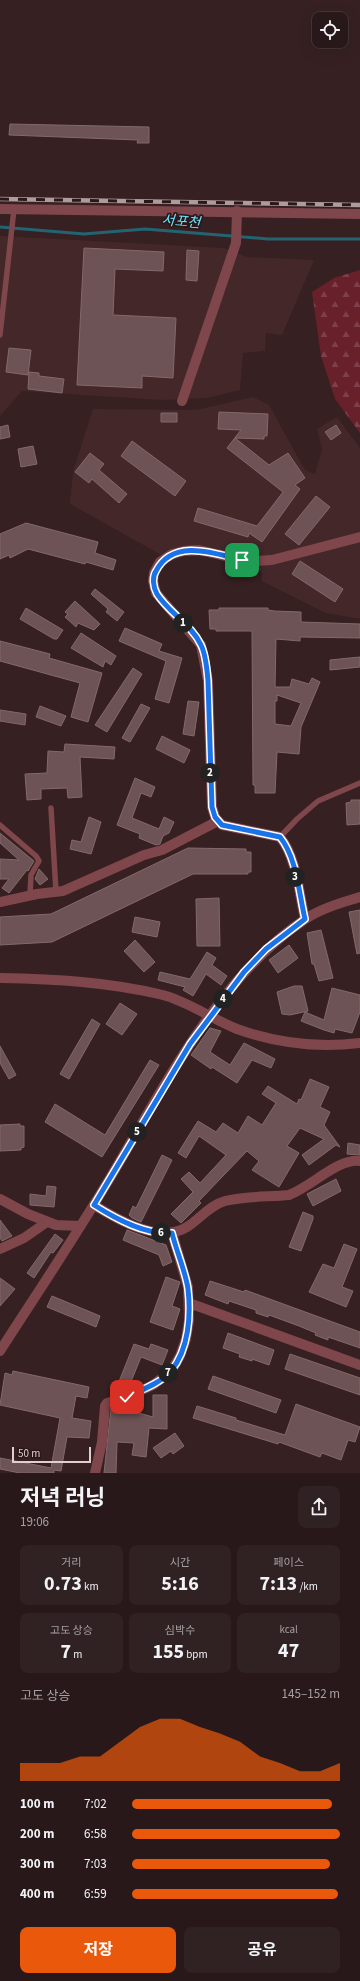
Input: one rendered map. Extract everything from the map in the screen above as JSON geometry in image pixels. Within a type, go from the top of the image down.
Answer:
[{"type":"street","points":[[0,209],[236,211],[360,214]]},
{"type":"street","points":[[182,401],[236,243],[236,211]]},
{"type":"street","points":[[305,919],[293,861],[287,845],[280,837],[222,825],[215,817],[212,807],[206,661],[201,645],[194,635],[156,593],[153,581],[154,573],[160,562],[172,554],[184,551],[199,550],[256,562],[272,560],[360,537]]},
{"type":"street","points":[[0,902],[30,895],[64,891],[144,855],[162,850],[218,821]]},
{"type":"street","points":[[0,1351],[94,1205],[190,1044],[244,972],[266,949],[305,919],[318,912],[360,897]]},
{"type":"street","points":[[0,978],[66,979],[125,988],[164,996],[237,1029],[282,1041],[316,1045],[360,1043]]},
{"type":"street","points":[[94,1205],[114,1218],[159,1234],[172,1233],[188,1226],[214,1206],[224,1201],[289,1195],[299,1192],[344,1162],[360,1161]]},
{"type":"street","points":[[0,1199],[47,1222],[56,1225],[80,1226]]},
{"type":"street","points":[[0,1249],[24,1238],[47,1222]]},
{"type":"street","points":[[95,1473],[102,1442],[105,1406],[107,1403],[127,1397],[153,1384],[171,1371],[180,1356],[186,1339],[189,1303],[188,1287],[172,1233]]},
{"type":"street","points":[[189,1303],[360,1365]]},
{"type":"lane","points":[[0,335],[14,220],[14,209]]},
{"type":"lane","points":[[280,837],[297,819],[318,801],[360,783]]},
{"type":"lane","points":[[51,808],[56,892]]},
{"type":"lane","points":[[0,825],[36,856],[39,861],[31,875],[30,895]]},
{"type":"shaded area","points":[[0,236],[224,248],[247,257],[314,260],[282,335],[266,333],[265,351],[243,353],[240,390],[207,398],[161,400],[22,391],[0,416]]},
{"type":"shaded area","points":[[253,397],[269,405],[305,470],[315,474],[322,449],[317,429],[337,417],[360,448],[360,619],[326,613],[262,581],[262,572],[211,557],[184,556],[172,561],[70,504],[73,471],[93,409],[196,410]]},
{"type":"green space","points":[[360,270],[360,433],[335,399],[321,356],[312,292],[334,278]]},
{"type":"building","points":[[10,124],[149,127],[149,143],[137,143],[138,140],[9,135]]},
{"type":"building","points":[[84,248],[164,252],[163,271],[115,269],[113,315],[176,318],[173,378],[142,376],[142,388],[77,385]]},
{"type":"building","points":[[187,250],[199,251],[197,281],[186,280]]},
{"type":"building","points":[[9,348],[31,350],[28,375],[6,372]]},
{"type":"building","points":[[29,372],[39,373],[39,376],[64,379],[62,393],[28,389]]},
{"type":"building","points":[[219,412],[268,414],[267,436],[264,436],[264,439],[235,438],[269,465],[288,453],[305,478],[295,485],[300,489],[262,542],[249,533],[248,537],[194,521],[198,508],[257,526],[283,492],[227,448],[241,430],[218,429]]},
{"type":"building","points":[[161,413],[177,413],[177,422],[161,422]]},
{"type":"building","points":[[8,425],[10,437],[0,439],[0,427]]},
{"type":"building","points":[[336,425],[341,433],[331,440],[325,432]]},
{"type":"building","points":[[132,441],[186,481],[175,496],[121,456]]},
{"type":"building","points":[[33,446],[37,464],[21,467],[18,449]]},
{"type":"building","points":[[90,453],[104,464],[99,470],[127,494],[119,503],[92,479],[89,483],[75,472]]},
{"type":"building","points":[[316,496],[330,507],[299,545],[285,534]]},
{"type":"building","points":[[26,523],[98,542],[95,553],[116,560],[113,570],[86,562],[85,564],[28,549],[10,558],[9,555],[0,559],[0,534]]},
{"type":"building","points":[[300,561],[343,589],[335,602],[292,574]]},
{"type":"building","points":[[95,589],[124,612],[117,621],[106,612],[108,609],[91,594]]},
{"type":"building","points":[[75,601],[100,624],[94,630],[78,623],[76,627],[65,617],[68,614],[65,612]]},
{"type":"building","points":[[26,608],[63,630],[57,639],[54,639],[20,619]]},
{"type":"building","points":[[219,608],[268,608],[268,610],[274,611],[301,612],[301,622],[360,624],[360,638],[300,637],[300,641],[276,639],[275,687],[290,687],[292,679],[309,684],[312,678],[320,682],[301,727],[299,754],[277,752],[275,793],[255,793],[255,785],[253,785],[252,631],[216,631],[216,629],[210,629],[209,610],[219,610]],"holes":[[[277,695],[301,703],[291,726],[275,724],[275,701],[277,701]]]},
{"type":"building","points":[[125,628],[162,644],[159,651],[182,658],[169,703],[155,699],[166,661],[119,641]]},
{"type":"building","points":[[81,633],[116,656],[111,665],[105,661],[103,667],[71,648]]},
{"type":"building","points":[[0,641],[50,654],[49,658],[102,673],[88,722],[71,717],[80,683],[0,661]]},
{"type":"building","points":[[360,657],[360,667],[330,670],[330,660]]},
{"type":"building","points":[[133,668],[142,674],[107,732],[95,725]]},
{"type":"building","points":[[188,701],[199,702],[194,736],[183,734]]},
{"type":"building","points":[[141,704],[150,708],[130,742],[122,738]]},
{"type":"building","points":[[40,706],[66,716],[61,726],[36,717]]},
{"type":"building","points":[[0,710],[26,714],[25,725],[0,721]]},
{"type":"building","points":[[162,736],[190,750],[184,763],[156,749]]},
{"type":"building","points":[[65,744],[115,747],[114,759],[80,757],[82,797],[68,798],[67,788],[41,789],[41,799],[27,800],[25,774],[47,773],[48,751],[64,752]]},
{"type":"building","points":[[135,778],[155,787],[151,797],[141,793],[132,818],[159,829],[164,817],[174,822],[169,833],[163,836],[160,844],[156,845],[139,838],[140,834],[117,825]]},
{"type":"building","points":[[351,800],[360,800],[360,824],[347,825],[346,803],[351,802]]},
{"type":"building","points":[[89,817],[101,822],[91,854],[70,849],[72,840],[81,842]]},
{"type":"building","points":[[0,833],[34,861],[28,871],[27,870],[9,893],[2,888],[9,879],[0,879],[0,859],[19,860],[0,843]]},
{"type":"building","points":[[188,848],[246,849],[246,852],[251,852],[251,872],[248,872],[248,874],[193,874],[52,942],[0,945],[0,917],[51,914]]},
{"type":"building","points":[[39,869],[48,879],[40,885],[35,879]]},
{"type":"building","points":[[219,898],[220,946],[197,946],[196,899]]},
{"type":"building","points":[[360,910],[360,953],[357,954],[349,912]]},
{"type":"building","points":[[135,917],[160,922],[157,937],[132,932]]},
{"type":"building","points":[[321,930],[333,978],[319,981],[314,964],[312,964],[307,933]]},
{"type":"building","points":[[135,940],[155,962],[144,972],[124,951]]},
{"type":"building","points":[[289,945],[298,958],[278,973],[269,960]]},
{"type":"building","points":[[207,952],[216,958],[212,965],[227,976],[221,985],[206,974],[193,996],[183,990],[185,987],[158,980],[160,972],[190,979]]},
{"type":"building","points":[[294,986],[302,986],[308,1011],[290,1015],[282,1014],[277,992]]},
{"type":"building","points":[[332,988],[360,995],[360,1012],[352,1033],[335,1029],[334,1033],[301,1021],[305,1012],[324,1020]]},
{"type":"building","points":[[120,1003],[137,1014],[122,1035],[106,1024]]},
{"type":"building","points":[[92,1019],[100,1024],[69,1079],[60,1074]]},
{"type":"building","points":[[210,1028],[221,1031],[210,1052],[230,1065],[244,1043],[275,1059],[271,1068],[252,1060],[237,1083],[212,1067],[211,1069],[191,1055]]},
{"type":"building","points":[[0,1046],[16,1075],[9,1079],[0,1063]]},
{"type":"building","points":[[150,1060],[159,1065],[102,1157],[45,1122],[55,1104],[105,1135]]},
{"type":"building","points":[[310,1079],[329,1087],[320,1107],[330,1112],[324,1125],[340,1147],[336,1145],[309,1165],[302,1155],[324,1139],[300,1128],[287,1146],[299,1153],[279,1187],[252,1170],[259,1161],[247,1151],[199,1201],[201,1203],[181,1223],[171,1214],[193,1192],[181,1179],[189,1172],[200,1183],[226,1155],[199,1136],[186,1158],[178,1153],[198,1121],[216,1132],[223,1123],[238,1133],[248,1116],[262,1125],[276,1103],[262,1094],[268,1086],[297,1104],[299,1099],[301,1100]]},
{"type":"building","points":[[20,1124],[20,1126],[24,1126],[24,1147],[21,1148],[21,1150],[0,1151],[0,1125]]},
{"type":"building","points":[[348,1143],[360,1145],[360,1155],[347,1154]]},
{"type":"building","points":[[162,1155],[172,1160],[141,1222],[129,1215],[133,1206],[136,1208]]},
{"type":"building","points":[[336,1179],[341,1191],[313,1206],[307,1194]]},
{"type":"building","points":[[47,1186],[56,1187],[54,1207],[30,1205],[30,1194],[46,1196]]},
{"type":"building","points":[[303,1212],[313,1216],[313,1219],[301,1251],[289,1247]]},
{"type":"building","points":[[0,1220],[12,1236],[2,1241],[0,1238]]},
{"type":"building","points":[[127,1230],[166,1245],[172,1262],[163,1266],[159,1255],[123,1240]]},
{"type":"building","points":[[55,1234],[63,1240],[53,1253],[51,1252],[34,1278],[27,1273]]},
{"type":"building","points":[[344,1244],[357,1249],[342,1287],[353,1291],[346,1307],[309,1292],[323,1264],[334,1268]]},
{"type":"building","points":[[166,1277],[180,1282],[172,1306],[180,1309],[173,1330],[150,1322]]},
{"type":"building","points":[[0,1278],[15,1289],[0,1306]]},
{"type":"building","points":[[210,1281],[244,1292],[245,1290],[360,1332],[360,1348],[328,1337],[328,1340],[299,1326],[269,1315],[268,1317],[256,1313],[256,1310],[229,1301],[228,1304],[205,1295]]},
{"type":"building","points":[[52,1296],[100,1316],[96,1327],[47,1307]]},
{"type":"building","points":[[228,1333],[274,1350],[269,1365],[252,1359],[252,1361],[239,1357],[240,1354],[223,1348]]},
{"type":"building","points":[[134,1344],[149,1349],[151,1344],[168,1350],[162,1365],[141,1357],[128,1389],[114,1394]]},
{"type":"building","points":[[290,1354],[360,1378],[360,1395],[285,1369]]},
{"type":"building","points":[[13,1371],[89,1387],[87,1398],[76,1396],[72,1418],[91,1421],[89,1438],[67,1437],[61,1471],[54,1470],[54,1473],[20,1473],[0,1469],[0,1458],[51,1468],[60,1418],[0,1405],[5,1373],[12,1375]]},
{"type":"building","points":[[213,1376],[281,1400],[276,1413],[208,1389]]},
{"type":"building","points":[[153,1395],[167,1395],[167,1429],[149,1428],[146,1457],[132,1455],[134,1443],[117,1442],[116,1473],[104,1473],[111,1408],[121,1408],[153,1417]]},
{"type":"building","points":[[296,1404],[360,1427],[355,1442],[348,1440],[341,1460],[322,1453],[320,1457],[279,1442],[278,1444],[193,1418],[197,1406],[285,1435]]},
{"type":"building","points":[[175,1433],[184,1446],[173,1454],[171,1451],[161,1458],[153,1448]]},
{"type":"waterway","name":"서포천","points":[[0,227],[84,234],[145,229],[268,239],[360,239]]},
{"type":"railway","points":[[0,199],[360,205]]},
{"type":"route","points":[[127,1397],[153,1384],[171,1371],[180,1356],[186,1339],[189,1320],[188,1287],[172,1233],[159,1234],[114,1218],[94,1205],[190,1044],[244,972],[266,949],[305,919],[293,861],[287,845],[280,837],[272,834],[222,825],[215,817],[212,807],[209,755],[208,681],[206,661],[201,645],[194,635],[156,593],[153,581],[154,573],[160,562],[172,554],[184,551],[199,550],[242,560]]}]
